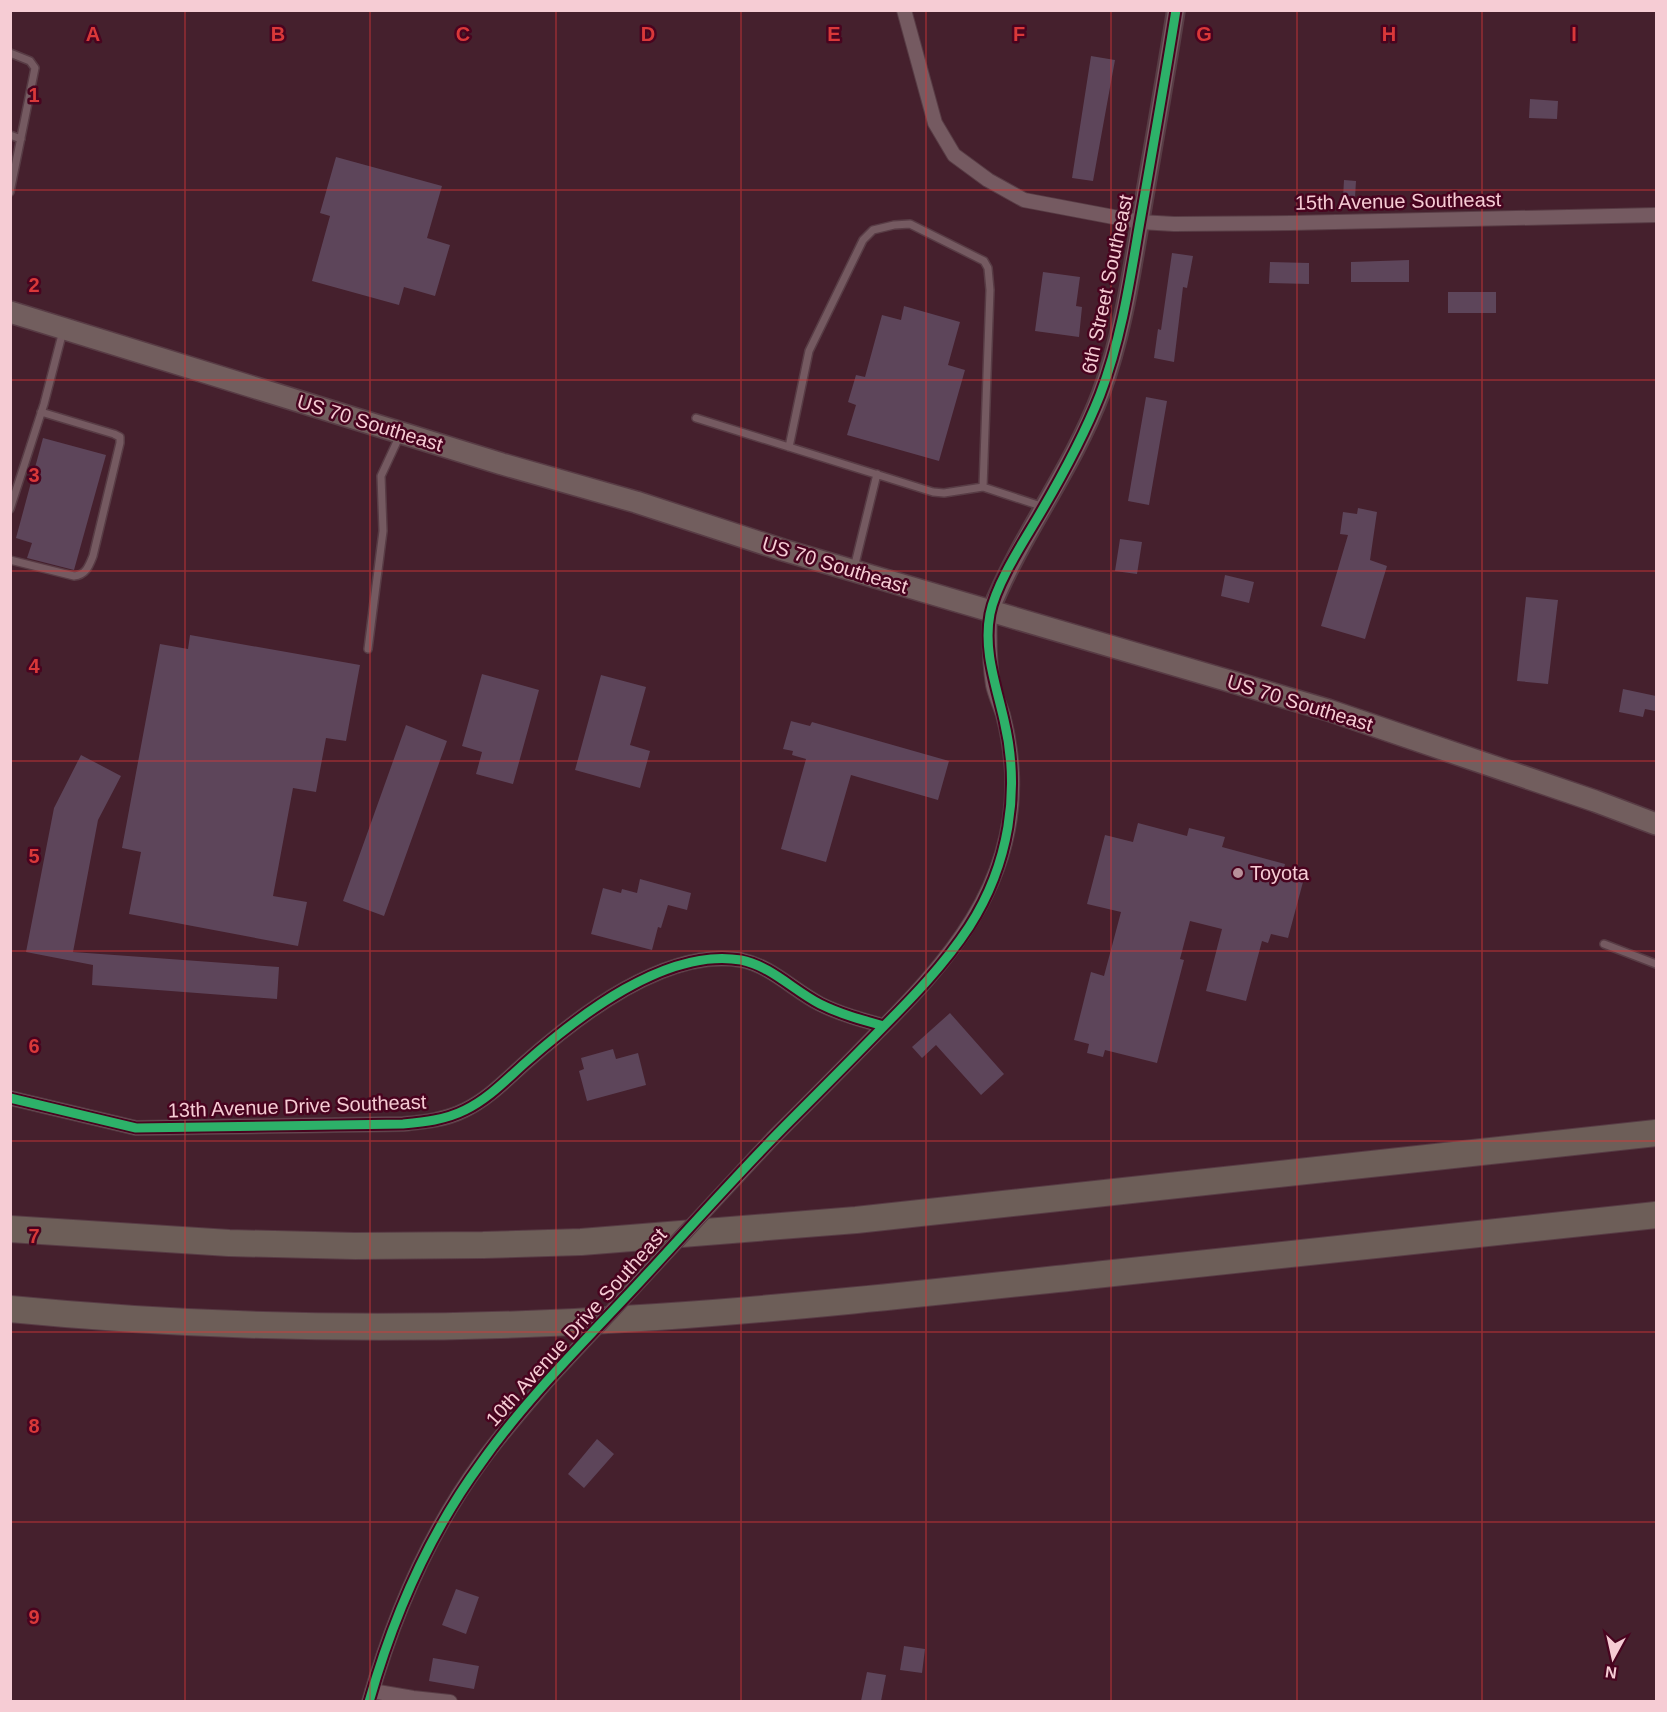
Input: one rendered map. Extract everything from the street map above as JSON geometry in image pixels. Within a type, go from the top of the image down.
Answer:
[{"type":"highway","points":[[10,1229],[229,1243],[355,1246],[581,1242],[856,1220],[1656,1134]]},
{"type":"highway","points":[[18,1310],[204,1322],[361,1326],[509,1324],[656,1317],[978,1288],[1656,1215]]},
{"type":"main road","name":"US 70 Southeast","points":[[10,312],[502,464],[636,502],[853,571],[1328,710],[1656,824]]},
{"type":"street","name":"15th Avenue Southeast","points":[[904,10],[935,123],[954,155],[988,180],[1024,200],[1140,222],[1302,223],[1656,215]]},
{"type":"street","name":"6th Street Southeast","points":[[990,612],[1015,557],[1086,427],[1107,376],[1127,294],[1176,10]]},
{"type":"street","name":"10th Avenue Drive Southeast","points":[[371,1696],[404,1601],[439,1529],[481,1462],[513,1420],[774,1137],[933,975],[966,931],[987,894],[1005,843],[1011,810],[1012,774],[1009,745],[990,665],[990,612]]},
{"type":"street","name":"13th Avenue Drive Southeast","points":[[10,1098],[136,1128],[426,1122],[464,1110],[487,1097],[550,1042],[619,993],[654,974],[706,959],[727,959],[756,964],[822,1005],[884,1026]]},
{"type":"street","points":[[371,1696],[450,1701]]},
{"type":"lane","points":[[10,53],[30,61],[35,68],[10,192]]},
{"type":"lane","points":[[10,135],[21,139]]},
{"type":"lane","points":[[789,447],[809,351],[863,240],[873,230],[910,224],[984,261],[988,268],[990,290],[983,488]]},
{"type":"lane","points":[[10,509],[42,412],[63,328]]},
{"type":"lane","points":[[10,560],[74,576],[80,576],[86,572],[93,556],[120,443],[120,437],[114,434],[42,412]]},
{"type":"lane","points":[[696,418],[933,492],[944,493],[983,488],[1044,507]]},
{"type":"lane","points":[[368,649],[383,531],[381,476],[401,433]]},
{"type":"lane","points":[[853,571],[877,474]]},
{"type":"lane","points":[[1604,944],[1656,964]]},
{"type":"building","points":[[1091,56],[1115,60],[1093,181],[1072,178]]},
{"type":"building","points":[[1530,99],[1558,101],[1557,119],[1529,118]]},
{"type":"building","points":[[336,157],[442,186],[427,238],[450,245],[435,296],[404,287],[399,305],[312,281],[330,216],[320,213]]},
{"type":"building","points":[[1344,180],[1356,181],[1355,198],[1343,198]]},
{"type":"building","points":[[1172,253],[1193,256],[1187,288],[1183,287],[1174,362],[1154,358],[1158,329],[1161,330]]},
{"type":"building","points":[[1409,260],[1409,282],[1351,282],[1351,262]]},
{"type":"building","points":[[1270,262],[1309,263],[1309,284],[1269,283]]},
{"type":"building","points":[[1043,272],[1080,277],[1076,306],[1082,307],[1079,337],[1035,331]]},
{"type":"building","points":[[1448,292],[1496,292],[1496,313],[1448,313]]},
{"type":"building","points":[[904,306],[960,322],[948,365],[965,370],[939,461],[847,435],[856,405],[848,402],[856,375],[865,377],[882,315],[901,320]]},
{"type":"building","points":[[1146,397],[1167,401],[1149,505],[1128,501]]},
{"type":"building","points":[[43,438],[106,455],[74,570],[27,558],[32,543],[16,538]]},
{"type":"building","points":[[1358,508],[1377,512],[1370,560],[1387,566],[1365,639],[1321,626],[1348,535],[1340,534],[1343,512],[1357,514]]},
{"type":"building","points":[[1120,539],[1142,542],[1137,574],[1115,571]]},
{"type":"building","points":[[1225,575],[1254,582],[1249,603],[1221,596]]},
{"type":"building","points":[[1526,597],[1558,600],[1548,684],[1517,681]]},
{"type":"building","points":[[190,635],[360,665],[346,741],[326,738],[316,792],[293,788],[273,896],[307,902],[298,946],[129,914],[141,852],[122,848],[160,644],[188,649]]},
{"type":"building","points":[[482,674],[539,690],[513,784],[476,774],[482,752],[462,746]]},
{"type":"building","points":[[601,675],[646,687],[630,745],[650,751],[640,788],[575,770]]},
{"type":"building","points":[[1623,689],[1656,696],[1655,711],[1645,709],[1643,717],[1619,712]]},
{"type":"building","points":[[791,721],[810,726],[812,722],[949,761],[938,800],[851,775],[826,862],[781,849],[806,759],[792,755],[793,751],[783,749]]},
{"type":"building","points":[[406,725],[447,741],[384,916],[343,901]]},
{"type":"building","points":[[81,755],[121,776],[98,820],[73,952],[279,967],[277,999],[92,985],[93,965],[26,952],[54,808]]},
{"type":"building","points":[[1138,823],[1187,836],[1189,828],[1225,837],[1222,847],[1285,864],[1282,877],[1303,882],[1288,938],[1271,934],[1268,943],[1262,941],[1246,1001],[1206,991],[1222,929],[1190,921],[1180,959],[1184,960],[1157,1063],[1105,1050],[1103,1057],[1087,1053],[1089,1044],[1074,1040],[1091,972],[1104,976],[1121,912],[1087,904],[1105,835],[1133,842]]},
{"type":"building","points":[[640,879],[691,893],[687,910],[668,905],[661,928],[658,927],[652,950],[591,934],[603,888],[621,893],[622,889],[637,893]]},
{"type":"building","points":[[950,1013],[1004,1074],[981,1095],[936,1045],[922,1058],[912,1047]]},
{"type":"building","points":[[613,1049],[616,1059],[638,1053],[646,1085],[587,1101],[579,1071],[584,1069],[581,1058]]},
{"type":"building","points":[[597,1439],[614,1454],[584,1488],[568,1474]]},
{"type":"building","points":[[456,1589],[479,1597],[466,1634],[442,1625]]},
{"type":"building","points":[[904,1646],[925,1649],[922,1673],[900,1670]]},
{"type":"building","points":[[433,1658],[479,1666],[474,1689],[429,1681]]},
{"type":"building","points":[[867,1672],[886,1675],[881,1701],[861,1701]]},
{"type":"cycle path","points":[[369,1702],[389,1639],[414,1577],[462,1490],[498,1439],[556,1372],[731,1182],[927,981],[949,955],[983,903],[1002,853],[1011,800],[1009,747],[989,654],[990,614],[1010,564],[1079,442],[1107,375],[1127,294],[1176,10]]},
{"type":"cycle path","points":[[10,1098],[136,1128],[403,1124],[434,1120],[473,1106],[571,1025],[625,989],[654,974],[683,964],[712,959],[741,960],[752,963],[820,1004],[843,1014],[884,1026]]},
{"type":"place","name":"Toyota","points":[[1238,873]]}]
